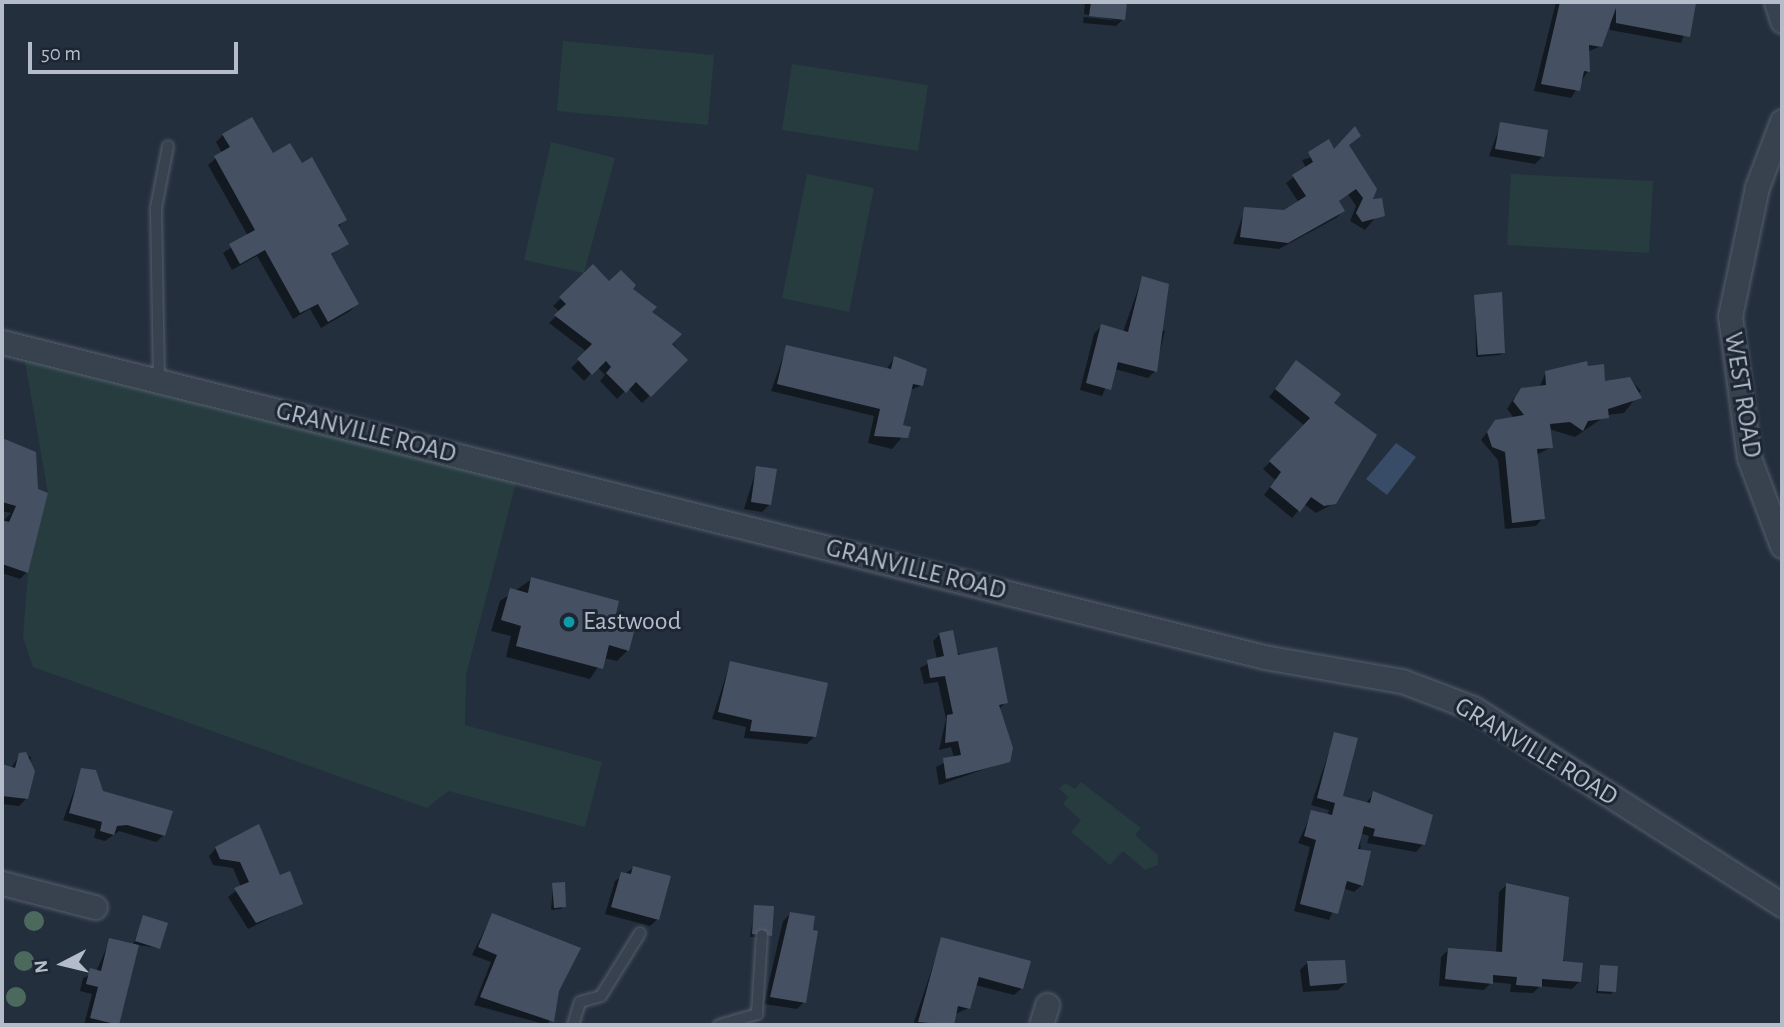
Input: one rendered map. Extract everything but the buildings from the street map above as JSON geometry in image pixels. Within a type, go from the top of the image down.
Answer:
[{"type":"street","points":[[1776,2],[1782,21]]},
{"type":"street","name":"WEST ROAD","points":[[1782,121],[1757,187],[1730,316],[1749,457],[1782,546]]},
{"type":"street","name":"GRANVILLE ROAD","points":[[2,342],[1264,657],[1402,681],[1473,708],[1782,905]]},
{"type":"street","points":[[2,883],[95,907]]},
{"type":"lane","points":[[159,381],[156,208],[168,146]]},
{"type":"lane","points":[[573,1025],[580,1002],[601,996],[640,933]]},
{"type":"lane","points":[[719,1025],[757,1014],[762,935]]},
{"type":"green space","points":[[563,41],[714,55],[708,125],[557,111]]},
{"type":"green space","points":[[792,64],[928,85],[918,151],[782,130]]},
{"type":"green space","points":[[551,142],[615,158],[584,273],[524,260]]},
{"type":"green space","points":[[807,174],[874,188],[849,312],[782,298]]},
{"type":"green space","points":[[1511,174],[1653,181],[1649,253],[1507,245]]},
{"type":"green space","points":[[21,339],[519,471],[466,675],[465,725],[602,762],[585,827],[448,791],[427,808],[33,667],[23,637],[28,573],[48,493]]},
{"type":"green space","points":[[1081,782],[1141,828],[1135,835],[1158,855],[1158,865],[1145,870],[1123,851],[1110,865],[1071,832],[1081,820],[1063,804],[1068,797],[1059,789],[1065,783],[1075,789]]},
{"type":"water","points":[[1396,443],[1416,457],[1387,495],[1366,479]]},
{"type":"place","name":"Eastwood","points":[[569,622]]}]
